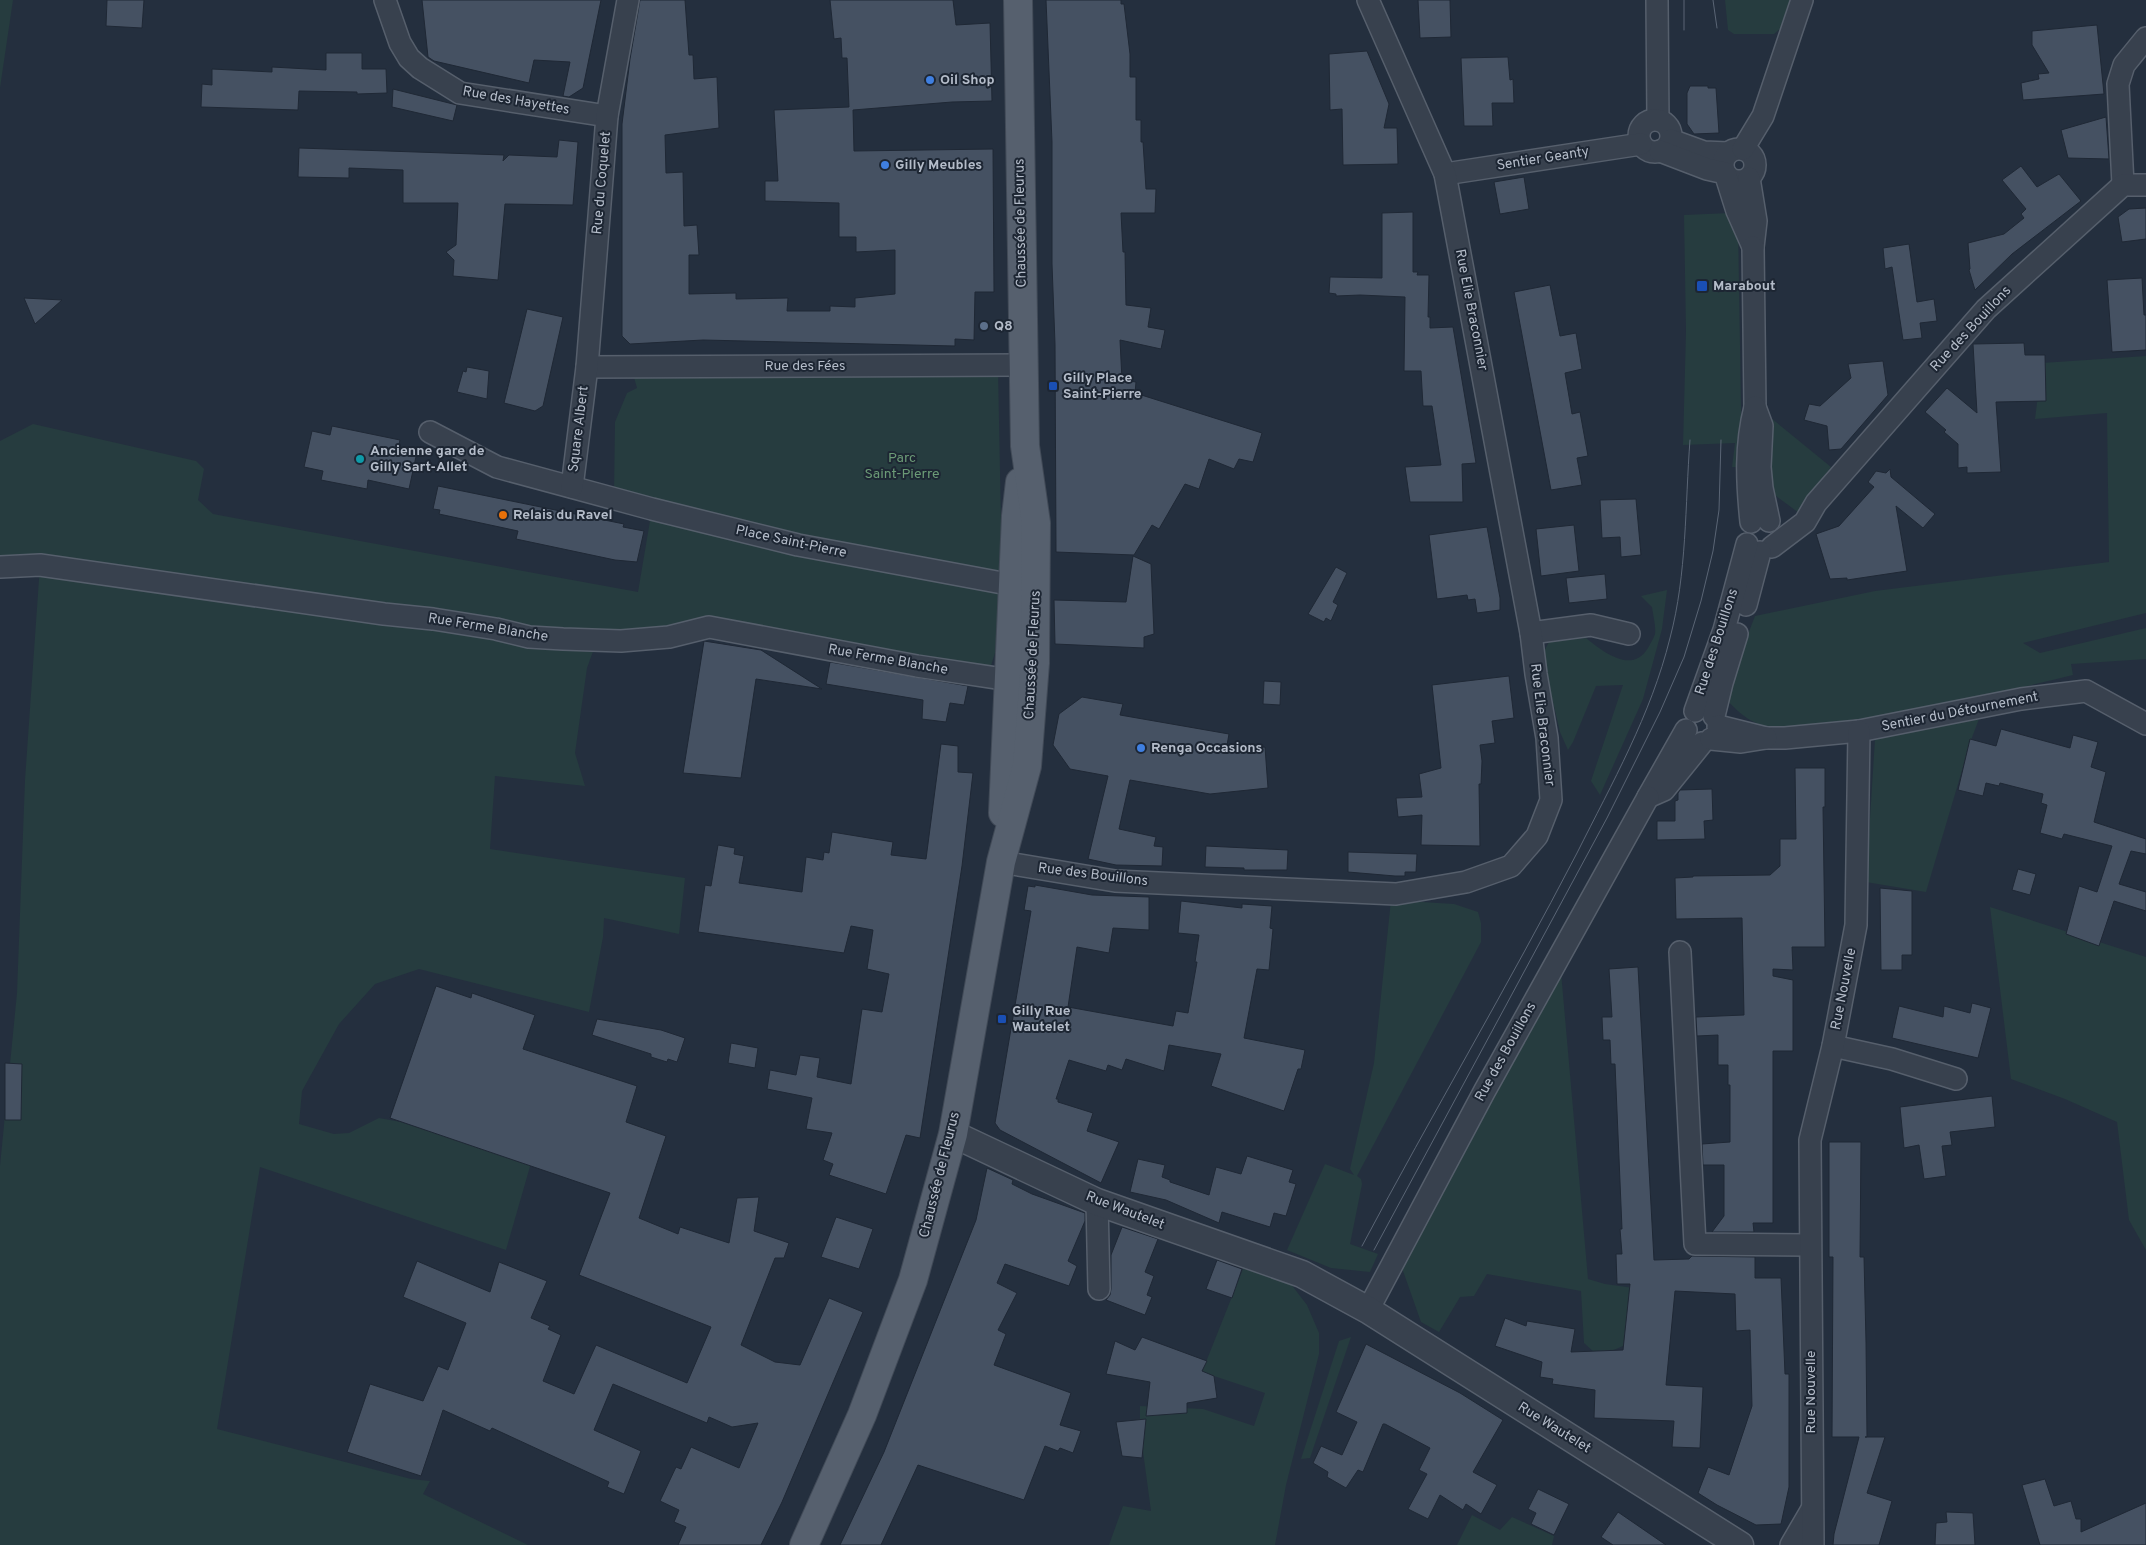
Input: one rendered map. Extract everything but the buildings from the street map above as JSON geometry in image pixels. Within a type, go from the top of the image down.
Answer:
[{"type":"main road","name":"Chaussée de Fleurus","points":[[1018,0],[1024,446],[1036,523],[1037,580],[1022,682]]},
{"type":"main road","name":"Chaussée de Fleurus","points":[[804,1545],[862,1415],[913,1280],[953,1134],[1001,862],[1027,766],[1013,585],[1016,516],[1024,446]]},
{"type":"main road","name":"Chaussée de Fleurus","points":[[784,1545],[834,1476]]},
{"type":"street","name":"Rue des Hayettes","points":[[385,0],[400,43],[409,58],[420,68],[460,93],[607,116]]},
{"type":"street","name":"Rue du Coquelet","points":[[587,367],[607,116],[628,0]]},
{"type":"street","name":"Rue Elie Braconnier","points":[[1368,0],[1445,174],[1531,633],[1547,738],[1551,800],[1537,836],[1511,866]]},
{"type":"street","points":[[1657,0],[1658,120]]},
{"type":"street","points":[[1753,247],[1737,211],[1732,158],[1763,116],[1802,0]]},
{"type":"street","points":[[2146,38],[2124,65],[2118,84],[2123,185],[2146,185]]},
{"type":"street","points":[[1653,119],[1658,120],[1667,125],[1670,132],[1657,145],[1638,134],[1643,124],[1653,119]]},
{"type":"street","name":"Sentier Geanty","points":[[1445,174],[1657,145],[1707,169],[1732,158],[1733,180],[1749,178]]},
{"type":"street","points":[[1732,158],[1748,151],[1754,159],[1755,169],[1749,178],[1756,221],[1753,247],[1755,407],[1762,426],[1760,467],[1762,535]]},
{"type":"street","name":"Rue des Bouillons","points":[[1368,1310],[1484,1092],[1648,797],[1704,727],[1724,630],[1762,535],[1816,503],[1986,308],[2123,185]]},
{"type":"street","name":"Rue des Fées","points":[[587,367],[1022,366]]},
{"type":"street","name":"Square Albert","points":[[430,432],[497,467],[572,487],[587,367]]},
{"type":"street","name":"Place Saint-Pierre","points":[[572,487],[798,546],[1013,585]]},
{"type":"street","name":"Rue Ferme Blanche","points":[[0,567],[40,565],[355,610],[433,619],[500,630],[529,637],[621,641],[669,637],[709,627],[917,666],[1022,682]]},
{"type":"street","points":[[1531,633],[1591,625],[1629,634]]},
{"type":"street","name":"Sentier du Détournement","points":[[1704,727],[1741,742],[1766,738],[1859,731],[2021,699],[2086,690],[2146,724]]},
{"type":"street","name":"Rue Nouvelle","points":[[1813,1545],[1810,1140],[1833,1046],[1856,924],[1859,731]]},
{"type":"street","name":"Rue des Bouillons","points":[[1001,862],[1115,881],[1396,894],[1466,882],[1511,866]]},
{"type":"street","points":[[1680,952],[1695,1244],[1810,1245]]},
{"type":"street","points":[[1833,1046],[1892,1059],[1956,1079]]},
{"type":"street","name":"Rue Wautelet","points":[[953,1134],[1097,1202],[1302,1274],[1368,1310],[1740,1545]]},
{"type":"street","points":[[1097,1202],[1099,1289]]},
{"type":"street","points":[[1791,1545],[1812,1508]]},
{"type":"green space","points":[[0,0],[13,0],[0,88]]},
{"type":"green space","points":[[1725,0],[1790,0],[1780,29],[1774,34],[1734,34],[1728,30]]},
{"type":"green space","points":[[1730,213],[1738,223],[1742,467],[1732,467],[1735,443],[1683,445],[1686,331],[1684,215]]},
{"type":"green space","points":[[2146,356],[2146,613],[2023,643],[2040,653],[2146,628],[2146,659],[2071,664],[2073,675],[1979,697],[1916,710],[1789,727],[1771,727],[1757,723],[1739,712],[1724,697],[1755,616],[1875,591],[2109,562],[2107,413],[2035,419],[2042,363]]},
{"type":"green space","name":"Parc Saint-Pierre","points":[[631,367],[998,369],[1002,573],[979,579],[1000,596],[995,653],[987,678],[733,626],[595,646],[587,668],[575,753],[585,786],[495,776],[490,849],[685,878],[679,934],[604,918],[603,937],[589,1012],[419,969],[375,984],[339,1024],[302,1091],[299,1124],[334,1134],[349,1133],[379,1118],[401,1122],[531,1163],[506,1250],[260,1167],[217,1429],[411,1479],[430,1481],[423,1494],[528,1545],[0,1545],[0,1166],[17,993],[25,780],[40,565],[0,559],[0,441],[33,424],[196,461],[204,469],[198,500],[213,514],[638,592],[652,509],[614,494],[615,422],[627,393],[637,388]]},
{"type":"green space","points":[[1771,418],[1831,467],[1799,513],[1772,493],[1763,476]]},
{"type":"green space","points":[[1667,590],[1662,629],[1643,699],[1600,795],[1591,781],[1623,685],[1596,686],[1568,750],[1560,732],[1542,655],[1549,642],[1586,638],[1608,654],[1617,658],[1634,660],[1641,656],[1648,648],[1655,631],[1652,607],[1641,596]]},
{"type":"green space","points":[[1979,719],[1926,892],[1866,882],[1875,739]]},
{"type":"green space","points":[[1391,900],[1454,904],[1478,912],[1481,923],[1481,942],[1357,1176],[1361,1179],[1362,1184],[1350,1244],[1378,1254],[1370,1272],[1331,1268],[1287,1250],[1325,1164],[1354,1175],[1350,1169],[1374,1063]]},
{"type":"green space","points":[[1990,907],[2146,957],[2146,1250],[2129,1220],[2117,1122],[2065,1099],[2011,1079]]},
{"type":"green space","points":[[1561,972],[1588,1279],[1605,1284],[1634,1288],[1623,1346],[1609,1352],[1595,1353],[1584,1343],[1581,1291],[1487,1274],[1474,1296],[1460,1297],[1439,1332],[1421,1322],[1402,1268],[1416,1236]]},
{"type":"green space","points":[[1243,1269],[1287,1279],[1307,1305],[1319,1333],[1319,1354],[1286,1485],[1275,1545],[1109,1545],[1123,1506],[1151,1511],[1140,1429],[1140,1406],[1203,1409],[1254,1426],[1265,1393],[1202,1372]]},
{"type":"green space","points":[[1351,1337],[1310,1458],[1301,1459],[1339,1341]]},
{"type":"green space","points":[[1472,1515],[1500,1530],[1512,1517],[1554,1536],[1552,1545],[1457,1545]]},
{"type":"tram line","points":[[1684,0],[1684,30]]},
{"type":"tram line","points":[[1713,0],[1717,28]]},
{"type":"tram line","points":[[1362,1246],[1551,903],[1617,775],[1652,694],[1670,638],[1680,589],[1690,440]]},
{"type":"tram line","points":[[1374,1250],[1607,818],[1660,712],[1684,657],[1701,601],[1713,551],[1719,510],[1721,440]]},
{"type":"place","name":"Oil Shop","points":[[930,80]]},
{"type":"place","name":"Gilly Meubles","points":[[885,165]]},
{"type":"place","name":"Marabout","points":[[1702,286]]},
{"type":"place","name":"Q8","points":[[984,326]]},
{"type":"place","name":"Gilly Place Saint-Pierre","points":[[1053,386]]},
{"type":"place","name":"Ancienne gare de Gilly Sart-Allet","points":[[360,459]]},
{"type":"place","name":"Relais du Ravel","points":[[503,515]]},
{"type":"place","name":"Renga Occasions","points":[[1141,748]]},
{"type":"place","name":"Gilly Rue Wautelet","points":[[1002,1019]]}]
